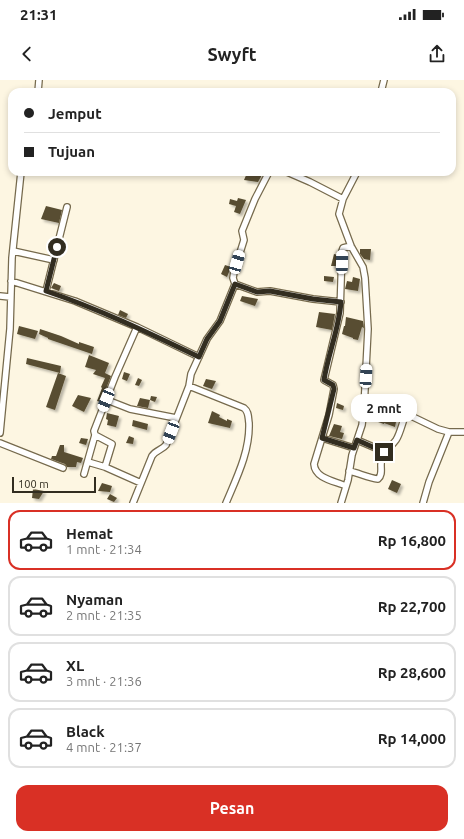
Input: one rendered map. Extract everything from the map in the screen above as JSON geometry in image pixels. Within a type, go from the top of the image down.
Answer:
[{"type":"street","points":[[0,433],[10,329],[10,296],[13,251],[21,176]]},
{"type":"street","points":[[133,503],[152,456],[166,445],[189,386],[191,374],[207,339],[220,321],[235,284],[233,278],[234,272],[244,240],[242,231],[255,199],[267,176]]},
{"type":"street","points":[[297,176],[343,199]]},
{"type":"street","points":[[341,503],[363,416],[368,329],[363,267],[351,246],[339,214],[343,199],[355,176]]},
{"type":"street","points":[[46,291],[67,207]]},
{"type":"street","points":[[346,486],[320,476],[315,470],[314,464],[334,389],[333,385],[324,380],[340,313],[342,251],[343,248],[351,246]]},
{"type":"street","points":[[13,251],[54,260]]},
{"type":"street","points":[[11,281],[75,301],[137,327],[199,357]]},
{"type":"street","points":[[235,284],[257,292],[270,291],[313,299],[341,302]]},
{"type":"street","points":[[0,296],[10,296]]},
{"type":"street","points":[[84,474],[95,435],[95,428],[114,378],[137,327]]},
{"type":"street","points":[[189,386],[244,408],[248,413],[248,434],[242,466],[226,503]]},
{"type":"street","points":[[106,400],[130,409],[176,418]]},
{"type":"street","points":[[349,471],[378,479],[381,475],[380,462],[384,452],[396,440],[405,416],[407,415],[438,429],[450,432],[464,432]]},
{"type":"street","points":[[423,503],[436,463],[450,432]]},
{"type":"street","points":[[95,435],[112,444],[105,467]]},
{"type":"street","points":[[322,438],[354,448]]},
{"type":"street","points":[[357,440],[384,452]]},
{"type":"street","points":[[0,443],[63,468]]},
{"type":"street","points":[[88,462],[105,467],[141,483]]},
{"type":"building","points":[[246,176],[261,176],[258,182],[244,180]]},
{"type":"building","points":[[238,198],[246,200],[240,214],[234,212],[236,206],[229,204],[230,199],[237,201]]},
{"type":"building","points":[[46,206],[62,210],[59,223],[41,219]]},
{"type":"building","points":[[360,249],[371,249],[370,260],[364,259],[360,254]]},
{"type":"building","points":[[334,254],[338,255],[337,266],[331,266]]},
{"type":"building","points":[[225,265],[231,267],[227,277],[221,274]]},
{"type":"building","points":[[324,276],[334,277],[333,282],[324,281]]},
{"type":"building","points":[[353,277],[360,279],[358,291],[345,289],[347,281],[352,282]]},
{"type":"building","points":[[54,283],[61,286],[59,291],[51,288]]},
{"type":"building","points":[[242,296],[258,299],[255,306],[240,301]]},
{"type":"building","points":[[120,310],[128,314],[126,318],[118,315]]},
{"type":"building","points":[[319,312],[335,314],[332,330],[316,327]]},
{"type":"building","points":[[346,317],[363,321],[364,328],[362,327],[358,340],[342,334]]},
{"type":"building","points":[[19,326],[38,331],[35,339],[17,334]]},
{"type":"building","points":[[40,329],[79,344],[79,342],[94,347],[92,354],[48,339],[39,334]]},
{"type":"building","points":[[89,355],[109,363],[105,373],[111,376],[101,402],[97,401],[105,378],[93,374],[96,370],[85,367]]},
{"type":"building","points":[[27,358],[61,366],[60,373],[26,364]]},
{"type":"building","points":[[124,372],[130,374],[127,381],[122,379]]},
{"type":"building","points":[[58,373],[66,376],[55,410],[46,407]]},
{"type":"building","points":[[138,378],[142,380],[139,386],[135,385]]},
{"type":"building","points":[[206,379],[216,381],[212,389],[203,386]]},
{"type":"building","points":[[78,395],[91,398],[84,412],[72,406]]},
{"type":"building","points":[[151,396],[157,397],[155,402],[150,400]]},
{"type":"building","points":[[140,398],[150,400],[148,408],[137,406]]},
{"type":"building","points":[[371,398],[375,399],[374,401],[383,404],[382,406],[398,410],[395,427],[378,422],[379,419],[370,418],[374,405],[368,403]]},
{"type":"building","points":[[337,403],[344,406],[343,410],[336,408]]},
{"type":"building","points":[[212,411],[227,421],[227,419],[232,421],[230,428],[208,423]]},
{"type":"building","points":[[107,413],[119,416],[116,427],[107,425]]},
{"type":"building","points":[[133,420],[148,424],[147,430],[132,426]]},
{"type":"building","points":[[334,424],[342,426],[340,432],[344,433],[342,439],[329,436]]},
{"type":"building","points":[[129,436],[134,438],[133,444],[126,443]]},
{"type":"building","points":[[81,438],[88,439],[86,445],[79,443]]},
{"type":"building","points":[[60,445],[64,445],[64,452],[83,458],[81,463],[77,462],[76,467],[67,467],[65,464],[51,459],[52,456],[56,456]]},
{"type":"building","points":[[392,480],[401,484],[397,493],[388,489]]},
{"type":"building","points":[[102,483],[112,486],[110,492],[98,491]]},
{"type":"building","points":[[33,489],[44,491],[39,499],[32,498]]},
{"type":"building","points":[[110,494],[117,498],[114,502],[107,499]]},
{"type":"route","points":[[57,247],[46,291],[75,301],[137,327],[199,357],[211,332],[220,321],[235,284],[257,292],[265,290],[313,299],[341,302],[335,337],[325,372],[324,382],[333,385],[334,389],[329,415],[322,438],[354,448],[357,440],[384,452]]}]
